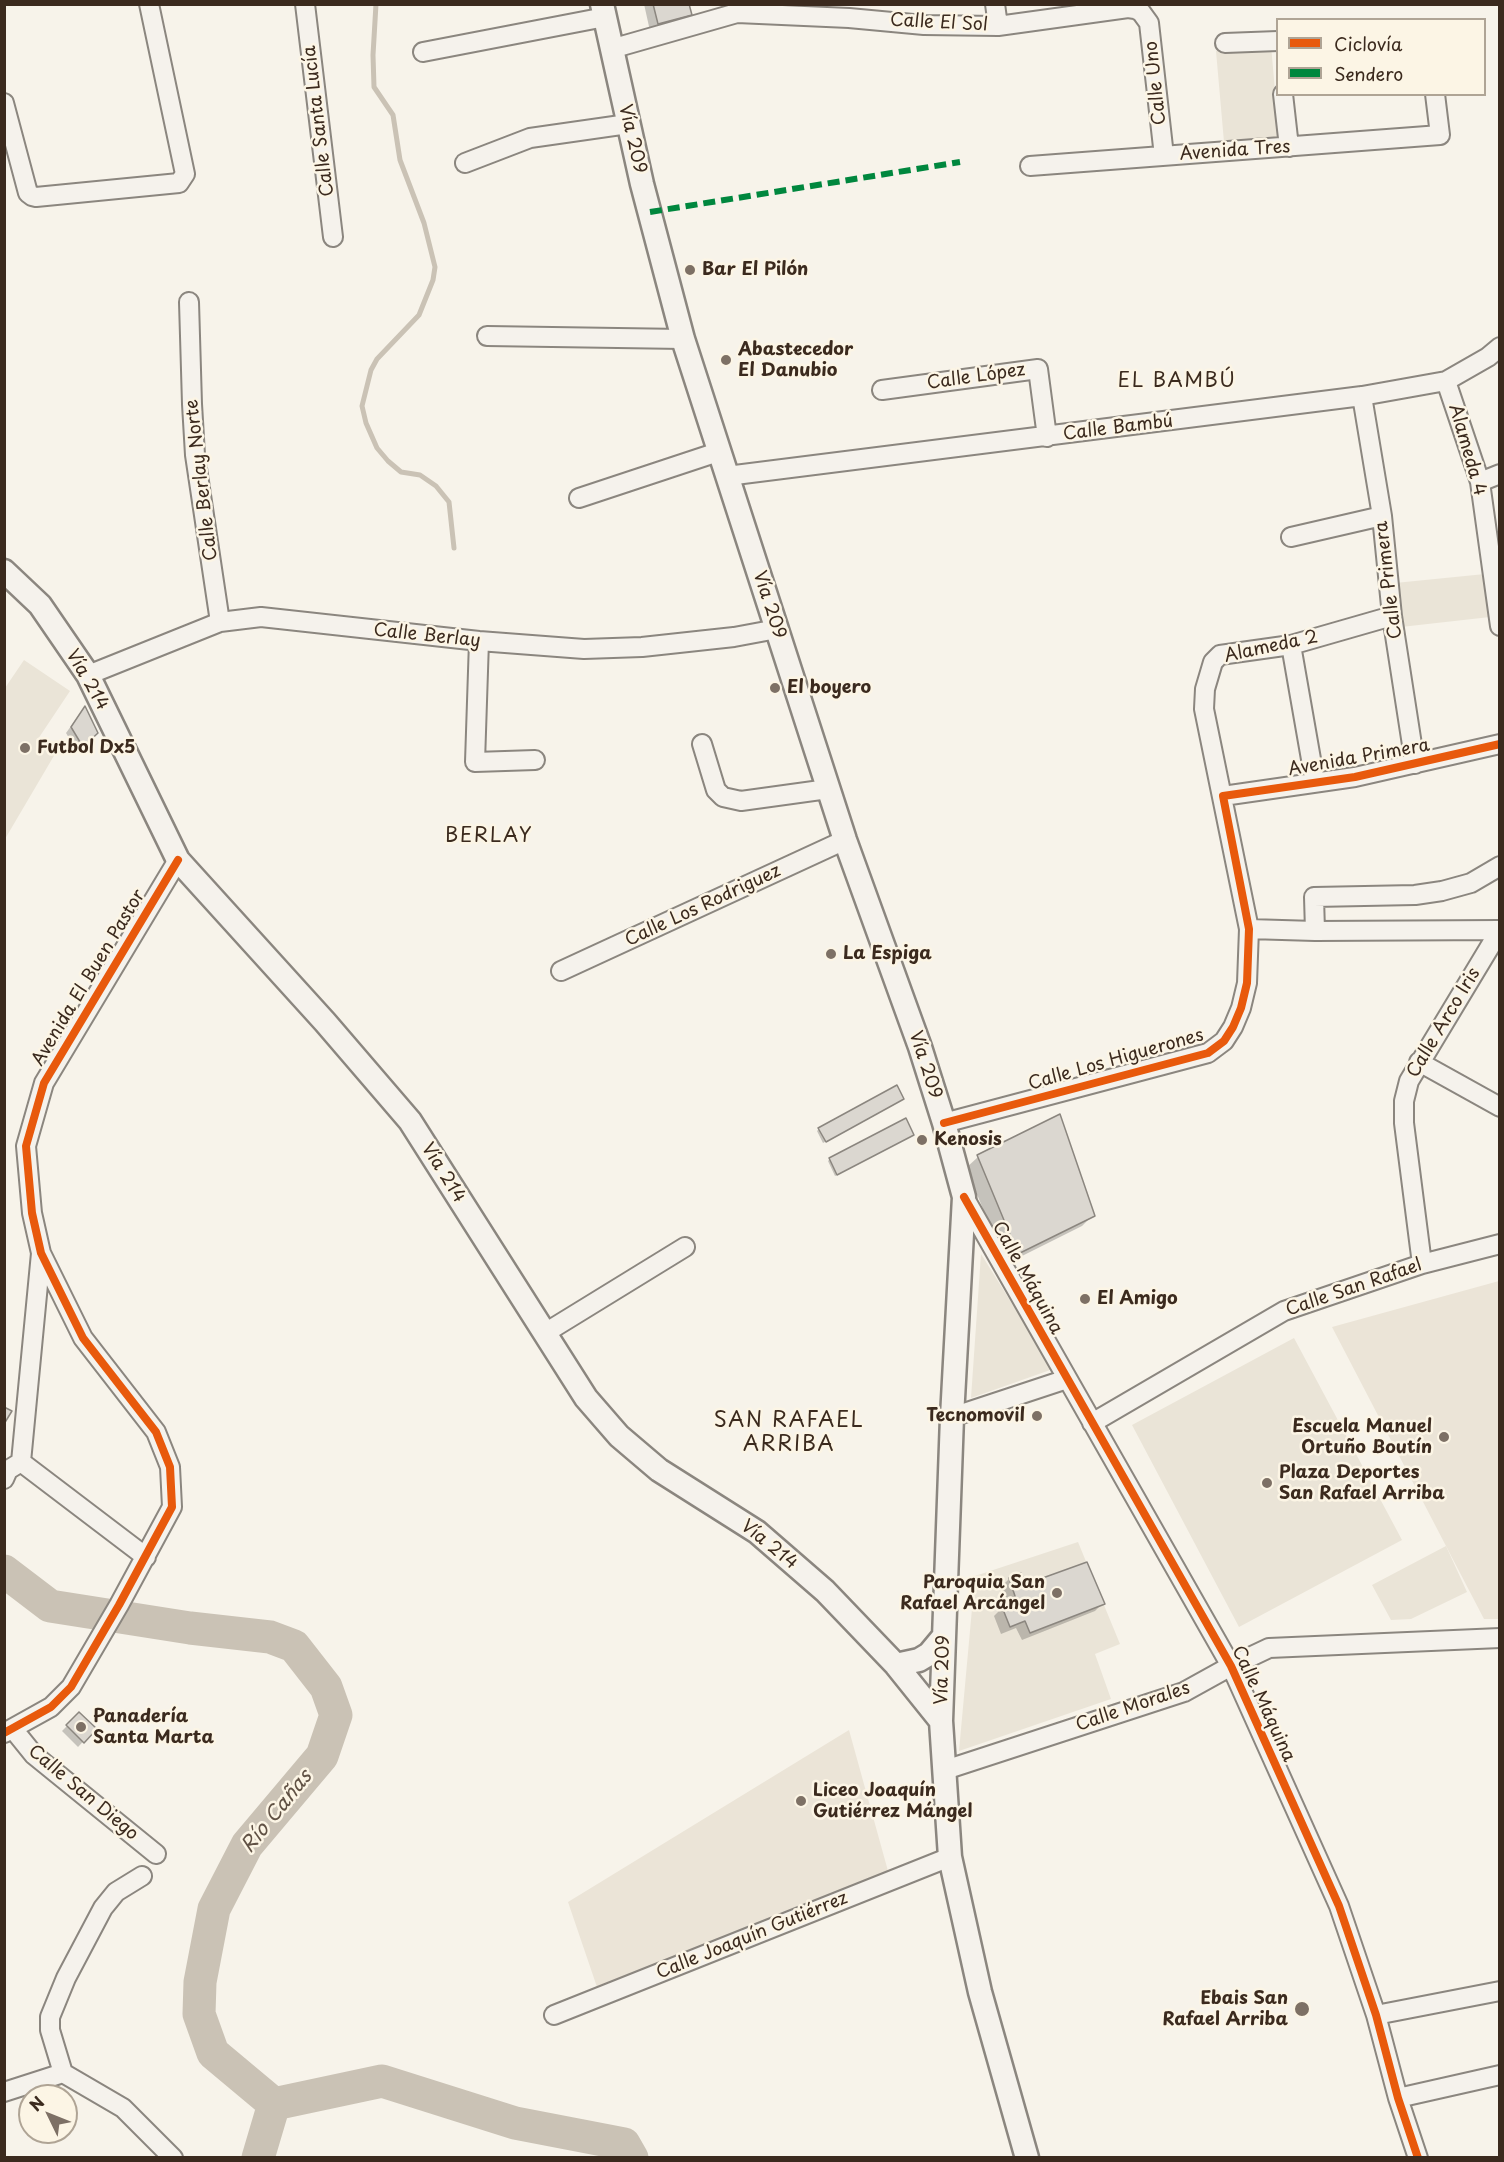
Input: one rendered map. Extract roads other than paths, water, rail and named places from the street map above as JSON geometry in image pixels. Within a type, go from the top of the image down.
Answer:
[{"type":"main road","name":"Vía 209","points":[[604,11],[642,184],[683,339],[845,840],[917,1039],[944,1123],[964,1197],[952,1417],[941,1721],[950,1857],[980,1992],[1027,2157]]},
{"type":"main road","name":"Vía 214","points":[[4,571],[40,605],[88,675],[178,860],[325,1022],[410,1121],[586,1398],[619,1436],[658,1470],[757,1532],[825,1591],[896,1665],[941,1721]]},
{"type":"main road","points":[[896,1665],[919,1660],[937,1646],[944,1636]]},
{"type":"street","points":[[4,103],[28,193],[36,198],[179,183],[186,174],[149,4]]},
{"type":"street","name":"Calle Santa Lucía","points":[[305,4],[333,237]]},
{"type":"street","name":"Calle El Sol","points":[[611,49],[737,14],[849,18],[924,25],[998,26],[995,4]]},
{"type":"street","name":"Calle Uno","points":[[998,26],[1128,8],[1141,12],[1149,23],[1164,156]]},
{"type":"street","points":[[423,52],[604,11]]},
{"type":"street","points":[[1225,43],[1276,41]]},
{"type":"street","points":[[1283,96],[1289,147]]},
{"type":"street","name":"Avenida Tres","points":[[1030,166],[1440,135],[1435,96]]},
{"type":"street","points":[[465,163],[530,138],[628,124]]},
{"type":"street","name":"Calle Berlay Norte","points":[[189,302],[195,455],[220,622]]},
{"type":"street","points":[[487,336],[683,339]]},
{"type":"street","name":"Calle Bambú","points":[[727,476],[1362,396],[1446,381],[1488,357],[1500,347]]},
{"type":"street","name":"Calle López","points":[[882,390],[1038,369],[1047,437]]},
{"type":"street","name":"Alameda 4","points":[[1446,381],[1480,482],[1496,584],[1500,626]]},
{"type":"street","name":"Calle Primera","points":[[1362,396],[1382,516],[1392,616],[1415,764]]},
{"type":"street","points":[[579,498],[718,452]]},
{"type":"street","points":[[1480,482],[1500,474]]},
{"type":"street","points":[[1291,537],[1382,516]]},
{"type":"street","name":"Alameda 2","points":[[1222,796],[1204,709],[1205,689],[1213,662],[1220,655],[1291,645],[1392,616]]},
{"type":"street","name":"Calle Berlay","points":[[88,675],[220,622],[261,617],[479,641],[584,649],[734,637],[777,629]]},
{"type":"street","points":[[479,641],[475,762],[535,760]]},
{"type":"street","points":[[1291,645],[1316,782]]},
{"type":"street","points":[[702,744],[716,790],[723,797],[741,801],[828,789]]},
{"type":"street","name":"Avenida Primera","points":[[1222,796],[1415,764],[1500,744]]},
{"type":"street","name":"Calle Los Higuerones","points":[[944,1123],[1208,1053],[1224,1041],[1241,1008],[1247,983],[1249,929],[1222,796]]},
{"type":"street","name":"Calle Los Rodriguez","points":[[561,971],[845,840]]},
{"type":"street","name":"Avenida El Buen Pastor","points":[[9,1731],[51,1707],[71,1687],[172,1507],[170,1467],[156,1432],[83,1338],[42,1253],[32,1213],[26,1146],[44,1083],[178,860]]},
{"type":"street","points":[[1315,932],[1314,897],[1415,895],[1442,891],[1471,883],[1500,866]]},
{"type":"street","points":[[1249,929],[1315,932],[1500,930]]},
{"type":"street","name":"Calle Arco Iris","points":[[1422,1264],[1404,1123],[1404,1101],[1409,1081],[1419,1062],[1493,954],[1500,930]]},
{"type":"street","points":[[1419,1062],[1500,1107]]},
{"type":"street","name":"Calle Máquina","points":[[964,1197],[1231,1666],[1339,1906],[1376,2015],[1398,2098],[1418,2157]]},
{"type":"street","name":"Calle San Rafael","points":[[1092,1423],[1284,1311],[1422,1264],[1500,1244]]},
{"type":"street","points":[[545,1333],[685,1247]]},
{"type":"street","points":[[21,1462],[42,1253]]},
{"type":"street","points":[[952,1417],[1066,1379]]},
{"type":"street","points":[[4,1479],[8,1470],[21,1462]]},
{"type":"street","points":[[21,1462],[146,1557]]},
{"type":"street","name":"Calle Morales","points":[[945,1770],[1184,1692],[1269,1648],[1500,1638]]},
{"type":"street","name":"Calle San Diego","points":[[9,1731],[34,1755],[156,1854]]},
{"type":"street","name":"Calle Joaquín Gutiérrez","points":[[554,2015],[950,1857]]},
{"type":"street","points":[[142,1876],[116,1892],[103,1908],[66,1978],[50,2017],[50,2030],[63,2073],[123,2108],[173,2157]]},
{"type":"street","points":[[1376,2015],[1500,1991]]},
{"type":"street","points":[[4,2092],[63,2073]]},
{"type":"street","points":[[1398,2098],[1500,2075]]},
{"type":"waterway","points":[[376,4],[374,87],[393,115],[400,160],[424,223],[435,267],[433,280],[419,315],[377,359],[371,370],[362,406],[366,423],[377,448],[388,461],[401,472],[420,475],[436,486],[449,502],[454,548]]},
{"type":"waterway","name":"Río Cañas","points":[[4,1571],[50,1606],[190,1628],[270,1637],[294,1646],[326,1687],[336,1715],[322,1756],[247,1845],[214,1909],[200,1982],[199,2014],[213,2053],[274,2104]]},
{"type":"waterway","name":"Río Cañas","points":[[274,2104],[382,2081],[515,2123],[624,2144],[632,2158]]},
{"type":"waterway","points":[[258,2158],[274,2104]]},
{"type":"place","name":"Bar El Pilón","points":[[690,270]]},
{"type":"place","name":"Abastecedor El Danubio","points":[[726,360]]},
{"type":"place","name":"El boyero","points":[[775,688]]},
{"type":"place","name":"Futbol Dx5","points":[[25,748]]},
{"type":"place","name":"La Espiga","points":[[831,954]]},
{"type":"place","name":"Kenosis","points":[[922,1140]]},
{"type":"place","name":"El Amigo","points":[[1085,1299]]},
{"type":"place","name":"Tecnomovil","points":[[1037,1416]]},
{"type":"place","name":"Escuela Manuel Ortuño Boutín","points":[[1444,1437]]},
{"type":"place","name":"Plaza Deportes San Rafael Arriba","points":[[1267,1483]]},
{"type":"place","name":"Paroquia San Rafael Arcángel","points":[[1057,1593]]},
{"type":"place","name":"Panadería Santa Marta","points":[[81,1727]]},
{"type":"place","name":"Liceo Joaquín Gutiérrez Mángel","points":[[801,1801]]},
{"type":"place","name":"Ebais San Rafael Arriba","points":[[1302,2009]]},
{"type":"district","name":"EL BAMBÚ","points":[[1177,381]]},
{"type":"district","name":"BERLAY","points":[[489,836]]},
{"type":"district","name":"SAN RAFAEL ARRIBA","points":[[789,1433]]}]
